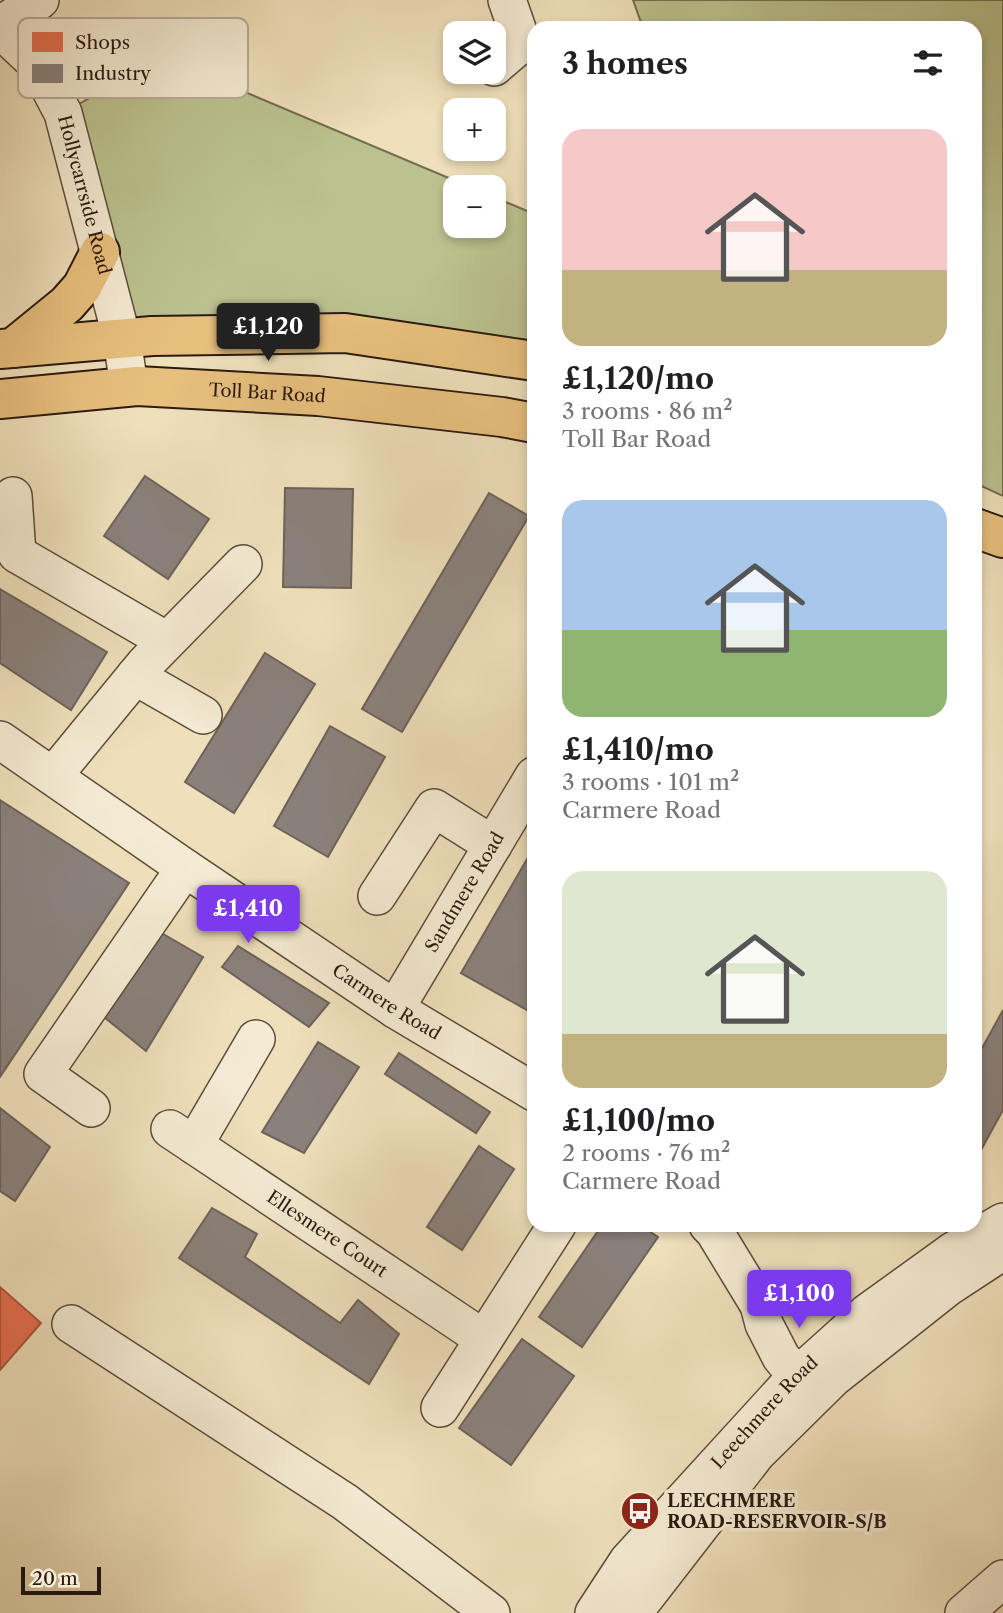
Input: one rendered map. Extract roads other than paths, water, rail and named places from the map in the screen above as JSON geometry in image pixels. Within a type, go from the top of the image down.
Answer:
[{"type":"main road","points":[[6,348],[67,304],[82,287],[100,252]]},
{"type":"main road","points":[[6,348],[152,336],[345,334],[527,360]]},
{"type":"main road","name":"Toll Bar Road","points":[[0,399],[128,386],[318,396],[527,422]]},
{"type":"main road","points":[[982,530],[1003,538]]},
{"type":"street","points":[[0,27],[40,0]]},
{"type":"street","points":[[506,57],[522,43],[507,0]]},
{"type":"street","name":"Hollycarrside Road","points":[[0,27],[18,45]]},
{"type":"street","name":"Hollycarrside Road","points":[[55,98],[63,113],[100,252],[122,339],[128,386]]},
{"type":"street","points":[[13,495],[17,554],[167,641]]},
{"type":"street","points":[[53,776],[135,676],[243,564]]},
{"type":"street","points":[[135,676],[203,715]]},
{"type":"street","name":"Carmere Road","points":[[0,740],[395,1009],[527,1088]]},
{"type":"street","name":"Sandmere Road","points":[[395,1009],[527,788]]},
{"type":"street","points":[[377,896],[434,808],[493,845]]},
{"type":"street","points":[[91,1108],[43,1074],[185,868]]},
{"type":"street","name":"Ellesmere Court","points":[[256,1039],[182,1137],[484,1339]]},
{"type":"street","name":"Leechmere Road","points":[[633,1613],[867,1313],[953,1251],[1003,1222]]},
{"type":"street","points":[[440,1408],[553,1232]]},
{"type":"street","points":[[715,1232],[759,1305],[781,1357],[815,1378]]},
{"type":"street","name":"Leechmere Road","points":[[594,1613],[628,1561],[815,1378],[1003,1251]]},
{"type":"street","points":[[71,1324],[345,1502],[491,1613]]},
{"type":"street","points":[[964,1613],[1003,1579]]},
{"type":"place","name":"LEECHMERE ROAD-RESERVOIR-S/B","points":[[640,1511]]}]
